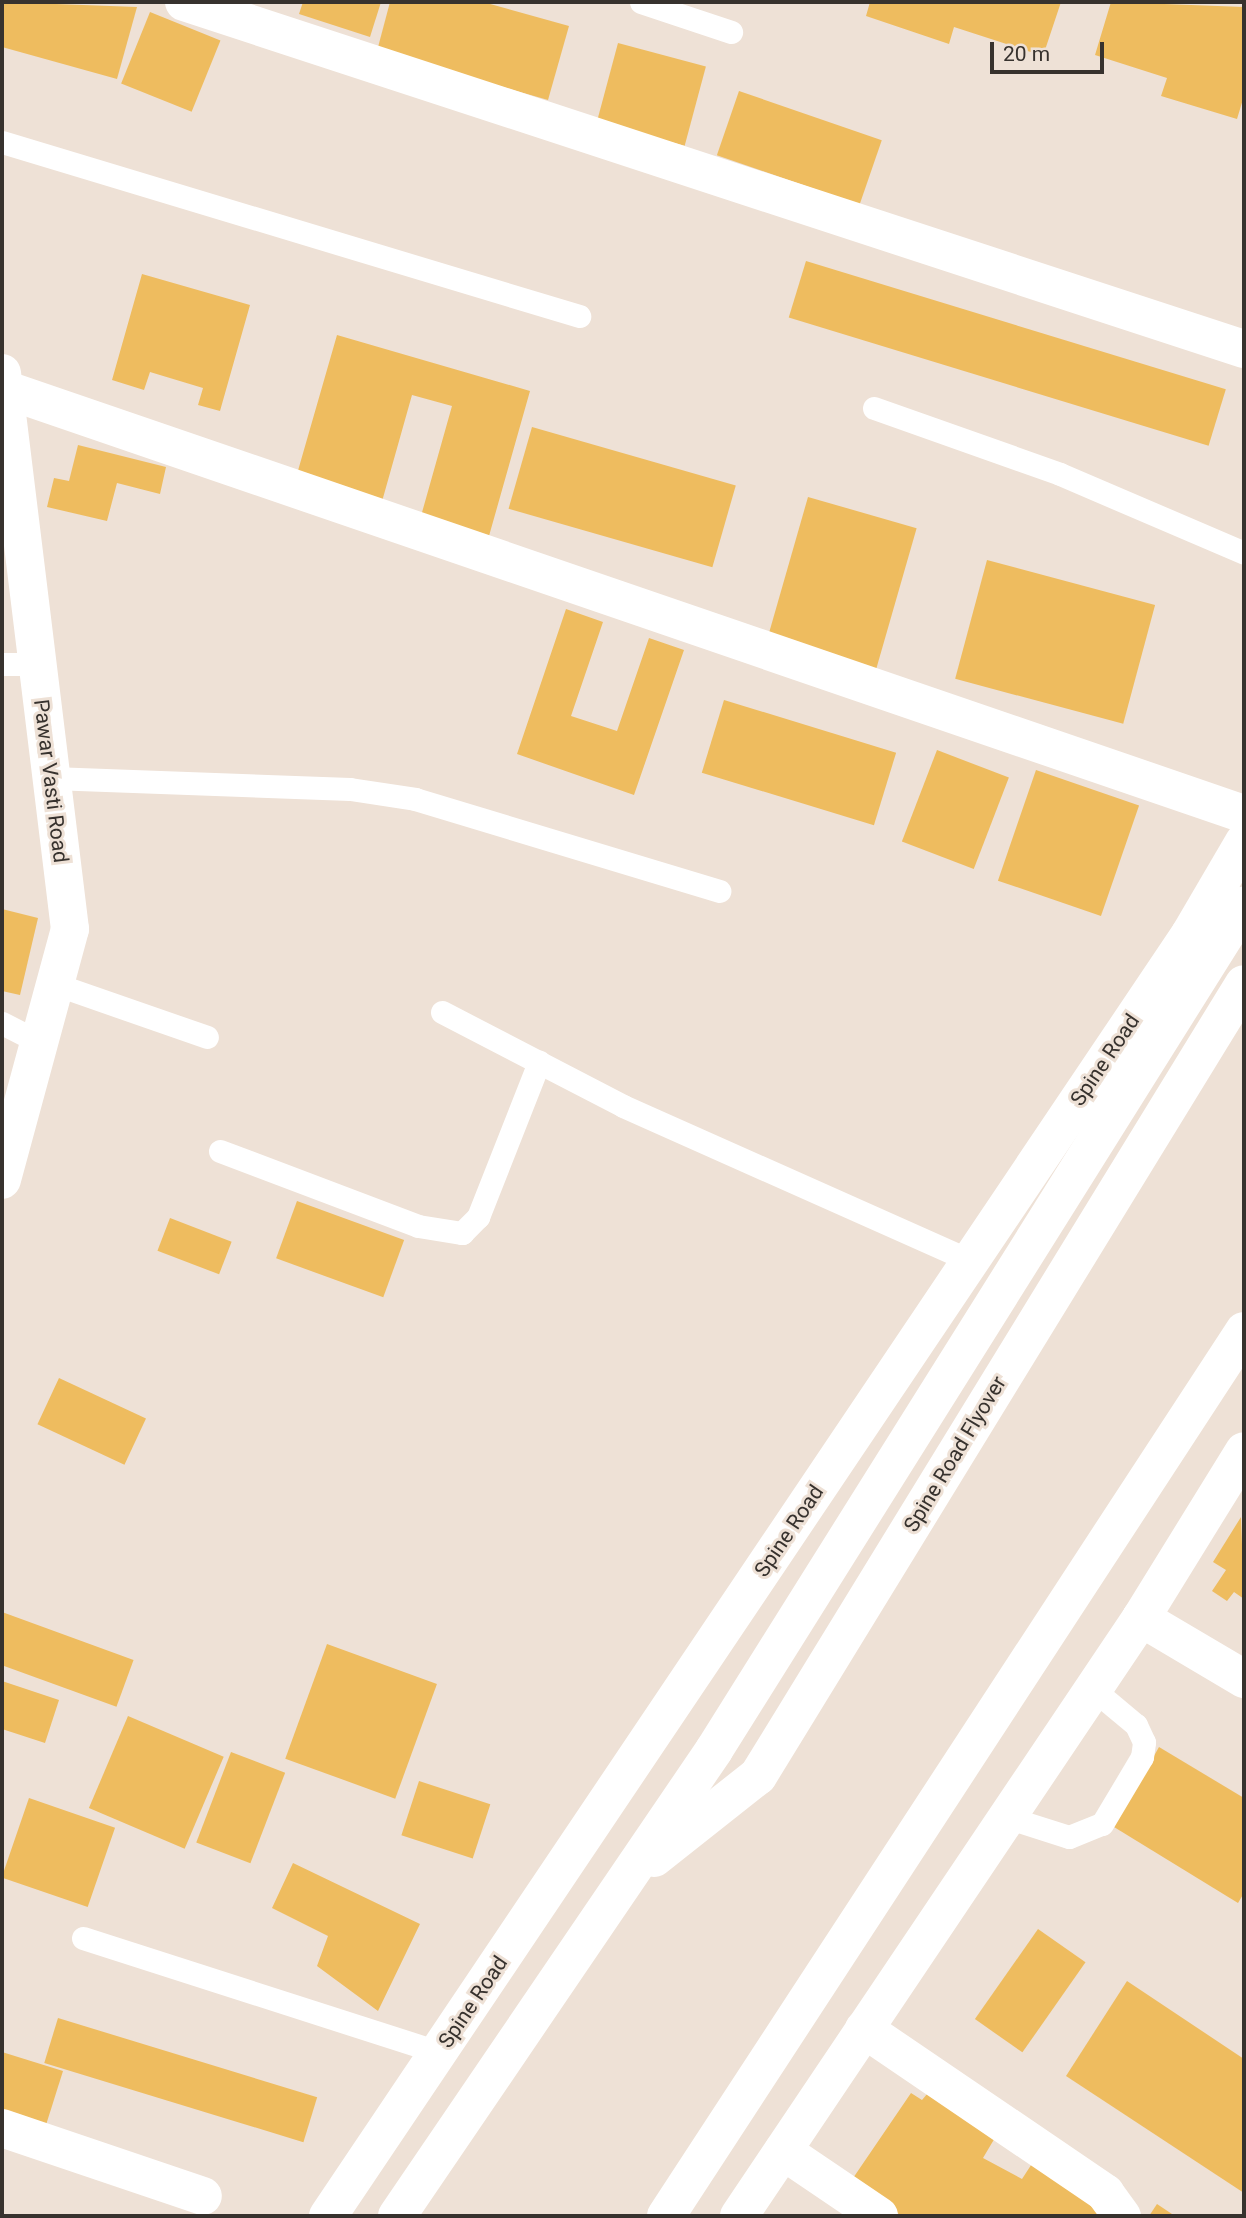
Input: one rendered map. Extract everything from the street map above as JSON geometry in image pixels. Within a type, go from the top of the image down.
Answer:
[{"type":"street","points":[[184,2],[1244,349]]},
{"type":"street","points":[[3,398],[1244,814]]},
{"type":"street","name":"Pawar Vasti Road","points":[[3,398],[19,664],[51,778],[70,929],[52,983],[43,1044],[4,1167]]},
{"type":"street","name":"Spine Road","points":[[328,2216],[1190,934],[1244,842]]},
{"type":"street","name":"Spine Road","points":[[397,2216],[714,1750],[1244,905]]},
{"type":"street","name":"Spine Road Flyover","points":[[622,1883],[758,1776],[1244,984]]},
{"type":"street","points":[[666,2216],[1244,1331]]},
{"type":"street","points":[[739,2216],[1141,1618],[1244,1451]]},
{"type":"street","points":[[1141,1618],[1244,1679]]},
{"type":"street","points":[[864,2029],[1105,2193],[1122,2216]]},
{"type":"street","points":[[2,2127],[202,2196]]},
{"type":"street","points":[[783,2151],[878,2216]]},
{"type":"lane","points":[[641,2],[730,32]]},
{"type":"lane","points":[[2,142],[579,316]]},
{"type":"lane","points":[[874,408],[1060,474],[1244,554]]},
{"type":"lane","points":[[51,778],[351,789],[415,799],[719,891]]},
{"type":"lane","points":[[52,983],[206,1037]]},
{"type":"lane","points":[[442,1012],[539,1062],[971,1261]]},
{"type":"lane","points":[[2,1023],[43,1044]]},
{"type":"lane","points":[[220,1150],[418,1226],[462,1233],[478,1217],[539,1062]]},
{"type":"lane","points":[[1006,1817],[1069,1838],[1102,1824],[1142,1757],[1144,1742],[1136,1725],[1093,1689]]},
{"type":"lane","points":[[83,1938],[439,2052]]},
{"type":"building","points":[[2,2],[137,7],[117,79],[2,47]]},
{"type":"building","points":[[303,2],[381,2],[370,37],[299,14]]},
{"type":"building","points":[[390,2],[483,2],[569,26],[548,100],[377,51]]},
{"type":"building","points":[[870,2],[1061,2],[1043,56],[954,27],[949,44],[866,16]]},
{"type":"building","points":[[1111,2],[1244,7],[1244,96],[1237,119],[1161,96],[1167,78],[1095,55]]},
{"type":"building","points":[[150,12],[220,40],[192,112],[121,83]]},
{"type":"building","points":[[618,43],[706,67],[685,146],[597,122]]},
{"type":"building","points":[[739,91],[882,140],[860,204],[717,155]]},
{"type":"building","points":[[806,261],[1226,389],[1209,446],[789,317]]},
{"type":"building","points":[[142,274],[250,305],[220,411],[198,405],[203,388],[150,372],[144,390],[112,380]]},
{"type":"building","points":[[337,335],[530,391],[489,536],[421,516],[452,406],[412,395],[381,505],[295,481]]},
{"type":"building","points":[[532,427],[736,485],[712,567],[509,509]]},
{"type":"building","points":[[78,445],[166,467],[160,494],[117,483],[107,521],[47,507],[54,478],[69,481]]},
{"type":"building","points":[[808,497],[917,528],[875,672],[767,641]]},
{"type":"building","points":[[987,560],[1155,605],[1123,724],[955,679]]},
{"type":"building","points":[[566,609],[603,622],[571,716],[617,731],[649,638],[684,650],[634,795],[517,754]]},
{"type":"building","points":[[724,700],[896,753],[874,825],[702,773]]},
{"type":"building","points":[[937,750],[1009,778],[974,869],[902,841]]},
{"type":"building","points":[[1036,770],[1139,805],[1101,916],[998,881]]},
{"type":"building","points":[[2,909],[38,918],[20,995],[2,991]]},
{"type":"building","points":[[297,1201],[404,1240],[383,1297],[276,1258]]},
{"type":"building","points":[[170,1218],[232,1242],[219,1274],[157,1251]]},
{"type":"building","points":[[59,1378],[146,1419],[124,1465],[37,1424]]},
{"type":"building","points":[[1241,1517],[1244,1599],[1234,1592],[1227,1601],[1212,1591],[1226,1570],[1213,1562]]},
{"type":"building","points":[[2,1612],[134,1660],[116,1707],[2,1665]]},
{"type":"building","points":[[327,1644],[437,1684],[395,1799],[285,1759]]},
{"type":"building","points":[[2,1681],[59,1700],[45,1743],[2,1729]]},
{"type":"building","points":[[128,1716],[224,1757],[185,1849],[89,1808]]},
{"type":"building","points":[[1159,1747],[1244,1798],[1244,1893],[1238,1903],[1114,1827]]},
{"type":"building","points":[[231,1752],[285,1773],[250,1863],[196,1843]]},
{"type":"building","points":[[419,1781],[490,1804],[473,1858],[401,1835]]},
{"type":"building","points":[[29,1798],[115,1828],[88,1907],[2,1878]]},
{"type":"building","points":[[293,1863],[420,1924],[378,2011],[317,1966],[328,1936],[272,1908]]},
{"type":"building","points":[[1038,1929],[1086,1962],[1022,2052],[975,2019]]},
{"type":"building","points":[[1127,1981],[1244,2059],[1244,2193],[1066,2076]]},
{"type":"building","points":[[58,2018],[317,2097],[303,2142],[44,2063]]},
{"type":"building","points":[[2,2052],[63,2071],[46,2125],[2,2111]]},
{"type":"building","points":[[933,2087],[999,2131],[983,2158],[1022,2179],[1035,2159],[1103,2209],[1098,2216],[902,2216],[849,2184],[911,2093],[922,2100]]},
{"type":"building","points":[[1157,2204],[1175,2216],[1149,2216]]}]
